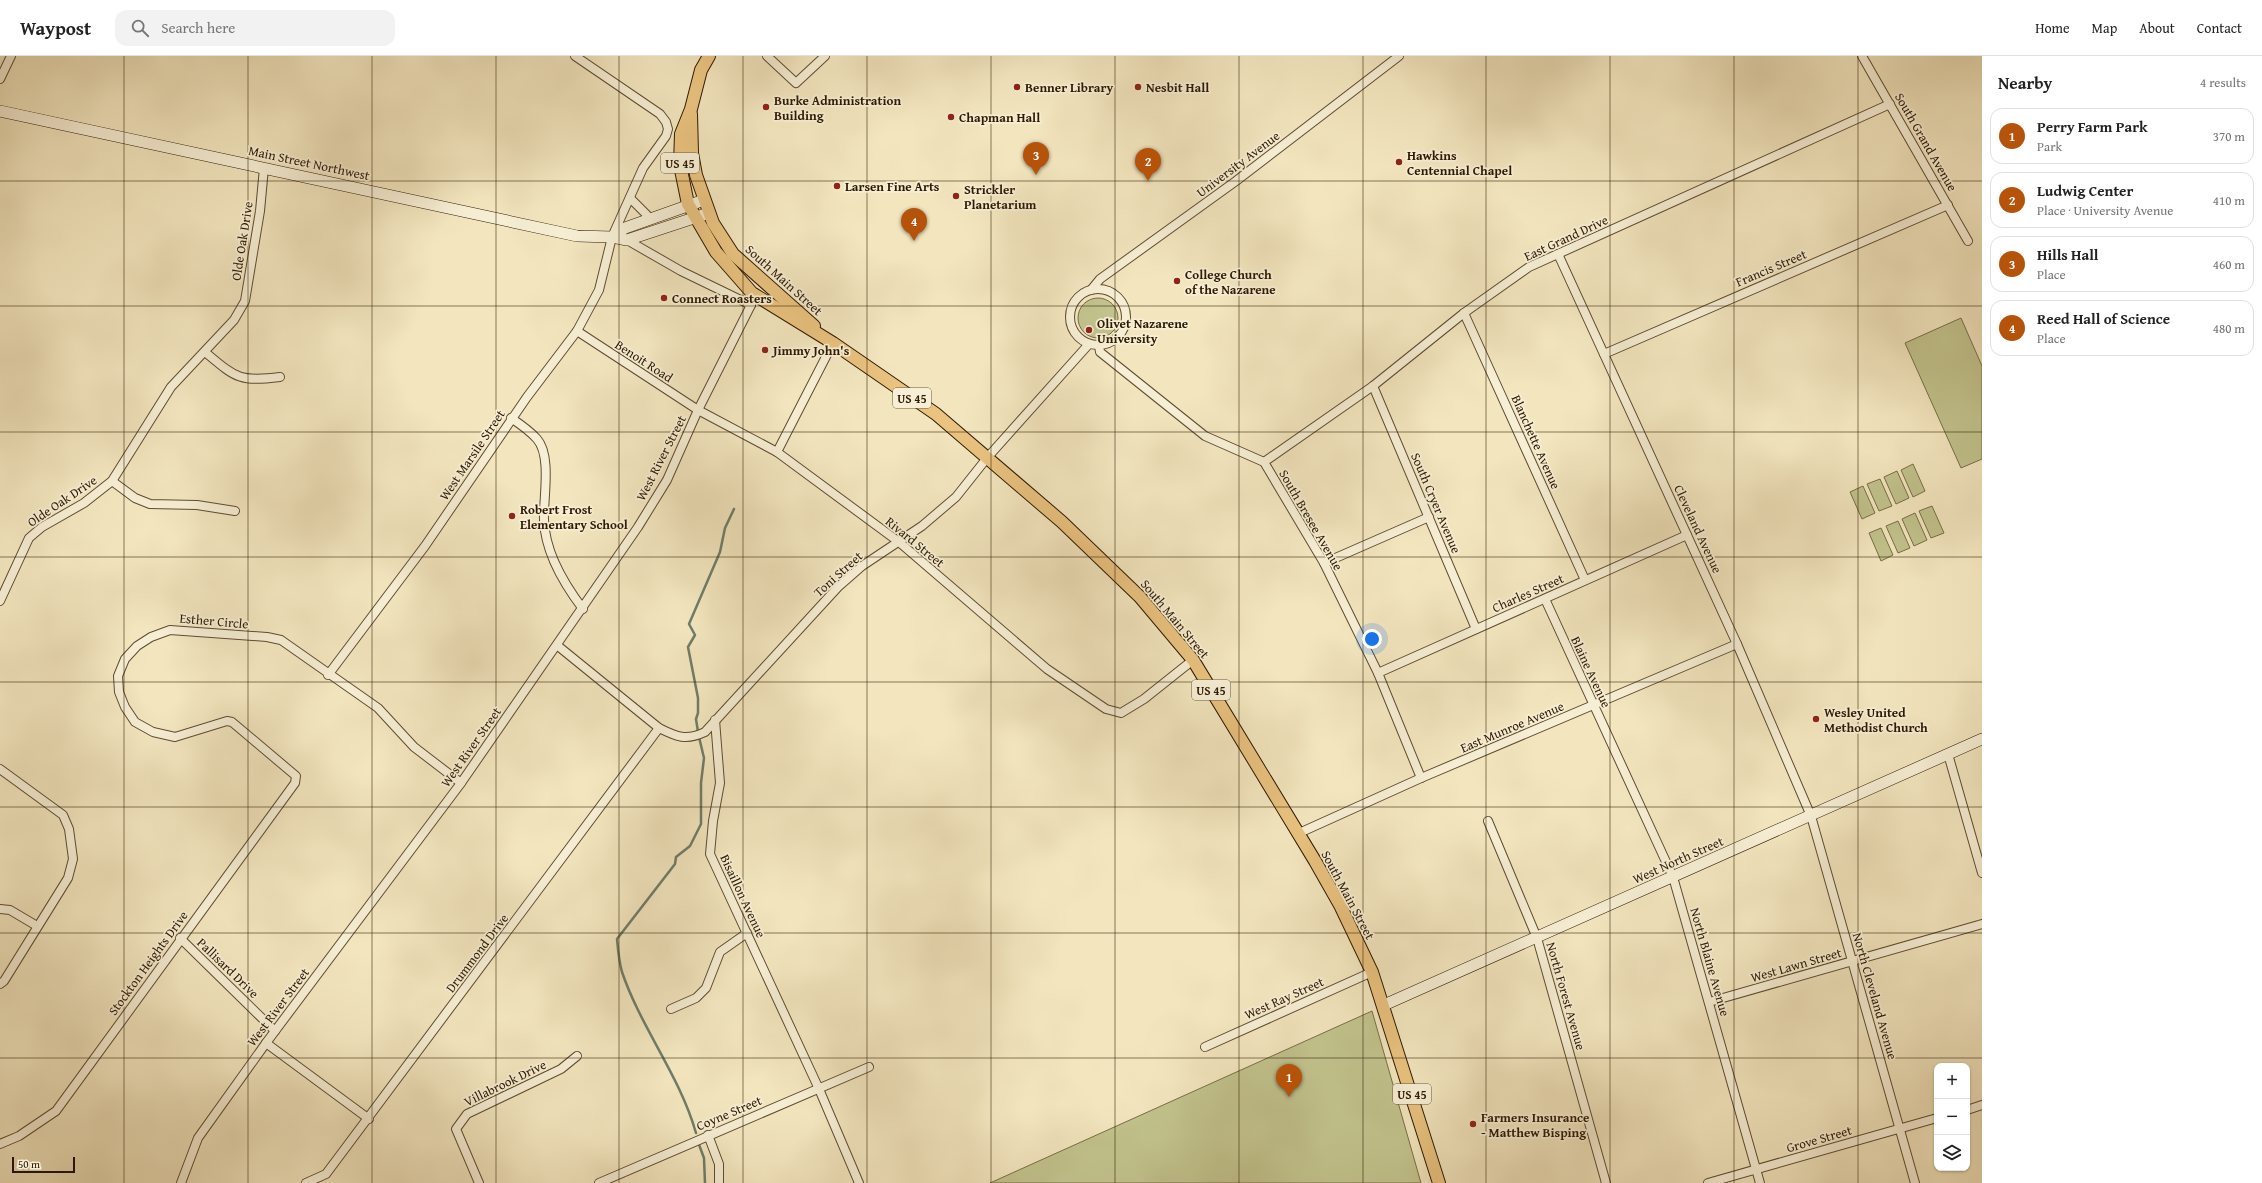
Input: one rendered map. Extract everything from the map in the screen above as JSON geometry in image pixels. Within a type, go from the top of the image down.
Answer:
[{"type":"main road","name":"US 45","points":[[695,217],[688,204],[680,165],[681,134],[691,108],[701,70],[709,56]]},
{"type":"main road","name":"US 45","points":[[691,108],[692,153],[696,175],[709,213]]},
{"type":"main road","name":"Main Street Northwest","points":[[0,111],[577,236],[612,237],[627,240],[709,213]]},
{"type":"main road","points":[[612,237],[625,228],[688,204],[704,200]]},
{"type":"main road","name":"South Main Street","points":[[709,213],[733,254],[833,343]]},
{"type":"main road","name":"South Main Street","points":[[695,217],[716,252],[752,293],[833,343],[936,414],[1099,555],[1140,597],[1193,660],[1340,905],[1372,972],[1384,1005]]},
{"type":"main road","name":"West North Street","points":[[1384,1005],[1982,739]]},
{"type":"main road","name":"US 45","points":[[1384,1005],[1439,1183]]},
{"type":"street","points":[[0,79],[11,56]]},
{"type":"street","name":"West Marsile Street","points":[[328,675],[425,546],[511,418],[577,331],[600,290],[612,237],[643,168],[666,136],[668,129],[666,122],[660,114],[575,56]]},
{"type":"street","points":[[767,56],[796,83],[825,56]]},
{"type":"street","name":"University Avenue","points":[[1099,346],[1089,344],[1074,333],[1069,316],[1076,300],[1091,290],[1100,279],[1236,181],[1399,56]]},
{"type":"street","name":"South Grand Avenue","points":[[1862,56],[1968,241]]},
{"type":"street","name":"East Grand Drive","points":[[1264,462],[1373,386],[1464,313],[1529,267],[1890,104]]},
{"type":"street","name":"Olde Oak Drive","points":[[0,601],[29,538],[42,527],[84,503],[112,481],[171,387],[234,320],[245,301],[260,211],[264,168]]},
{"type":"street","points":[[630,198],[650,218]]},
{"type":"street","name":"Francis Street","points":[[1604,354],[1948,205]]},
{"type":"street","points":[[627,240],[681,271],[751,305],[768,302]]},
{"type":"street","name":"Cleveland Avenue","points":[[1558,254],[1737,644],[1811,816]]},
{"type":"street","points":[[1091,290],[1100,289],[1113,294],[1123,304],[1126,313],[1126,322],[1116,339],[1099,346]]},
{"type":"street","name":"West River Street","points":[[181,1183],[198,1138],[275,1030],[461,783],[558,646],[638,528],[667,480],[698,410],[751,305],[752,293]]},
{"type":"street","name":"Blanchette Avenue","points":[[1464,313],[1585,580]]},
{"type":"street","name":"Benoit Road","points":[[577,331],[698,410]]},
{"type":"street","points":[[777,452],[833,343]]},
{"type":"street","points":[[987,458],[1089,344]]},
{"type":"street","name":"South Bresee Avenue","points":[[1099,346],[1100,352],[1205,436],[1264,462],[1324,563],[1378,673],[1422,778]]},
{"type":"street","points":[[205,352],[233,375],[249,379],[280,377]]},
{"type":"street","name":"South Cryer Avenue","points":[[1373,386],[1476,629]]},
{"type":"street","name":"Rivard Street","points":[[698,410],[777,452],[899,542],[1047,669],[1106,709],[1121,713],[1144,699],[1193,660]]},
{"type":"street","points":[[511,418],[538,440],[546,463],[544,522],[549,547],[560,575],[583,609]]},
{"type":"street","name":"Toni Street","points":[[715,720],[838,587],[862,566],[922,526],[956,496],[970,481],[987,458]]},
{"type":"street","points":[[112,481],[135,498],[150,504],[197,505],[235,511]]},
{"type":"street","points":[[1324,563],[1429,517]]},
{"type":"street","name":"Charles Street","points":[[1378,673],[1687,535]]},
{"type":"street","name":"Blaine Avenue","points":[[1545,599],[1616,755]]},
{"type":"street","name":"Esther Circle","points":[[296,776],[232,722],[227,721],[175,737],[153,732],[136,722],[125,707],[119,692],[118,676],[125,659],[137,646],[151,637],[170,630],[192,630],[240,636],[267,637],[281,640],[328,675]]},
{"type":"street","name":"East Munroe Avenue","points":[[1297,834],[1422,778],[1737,644]]},
{"type":"street","points":[[558,646],[659,728],[676,737],[695,737],[708,730],[715,720]]},
{"type":"street","points":[[328,675],[378,708],[414,747],[461,783]]},
{"type":"street","name":"Bisaillon Avenue","points":[[715,720],[720,783],[713,821],[710,854],[819,1089],[859,1183]]},
{"type":"street","name":"Drummond Drive","points":[[306,1183],[326,1174],[369,1119],[659,728]]},
{"type":"street","points":[[1948,754],[1982,873]]},
{"type":"street","name":"North Blaine Avenue","points":[[1616,755],[1673,877],[1760,1183]]},
{"type":"street","points":[[0,769],[63,815],[69,829],[73,859],[68,878],[4,981],[0,984]]},
{"type":"street","name":"Stockton Heights Drive","points":[[0,1144],[19,1136],[56,1111],[180,938],[295,783],[296,776]]},
{"type":"street","name":"North Cleveland Avenue","points":[[1811,816],[1915,1183]]},
{"type":"street","name":"North Forest Avenue","points":[[1488,821],[1537,938],[1606,1183]]},
{"type":"street","points":[[0,910],[10,910],[37,926]]},
{"type":"street","name":"West Lawn Street","points":[[1709,1002],[1982,924]]},
{"type":"street","points":[[671,1010],[696,998],[706,988],[720,952],[747,933]]},
{"type":"street","name":"Pallisard Drive","points":[[180,938],[275,1030]]},
{"type":"street","name":"West Ray Street","points":[[1205,1047],[1372,972]]},
{"type":"street","points":[[266,1043],[369,1119]]},
{"type":"street","name":"Villabrook Drive","points":[[479,1183],[456,1129],[467,1114],[560,1070],[577,1056]]},
{"type":"street","name":"Coyne Street","points":[[599,1183],[708,1135],[870,1067]]},
{"type":"street","points":[[1970,1109],[1982,1106]]},
{"type":"street","name":"Grove Street","points":[[1708,1183],[1934,1119]]},
{"type":"street","points":[[708,1135],[719,1164],[719,1183]]},
{"type":"green space","points":[[1098,298],[1106,300],[1112,304],[1116,310],[1118,318],[1116,326],[1112,332],[1106,336],[1098,338],[1090,336],[1084,332],[1080,326],[1078,318],[1080,310],[1084,304],[1090,300]]},
{"type":"green space","points":[[1961,318],[1982,366],[1982,459],[1961,468],[1905,343]]},
{"type":"green space","points":[[1913,464],[1925,491],[1913,497],[1901,470]]},
{"type":"green space","points":[[1897,471],[1909,498],[1896,504],[1884,477]]},
{"type":"green space","points":[[1880,479],[1892,506],[1879,511],[1867,484]]},
{"type":"green space","points":[[1863,486],[1875,513],[1862,519],[1850,492]]},
{"type":"green space","points":[[1932,506],[1944,533],[1931,538],[1919,511]]},
{"type":"green space","points":[[1915,513],[1927,540],[1914,546],[1902,519]]},
{"type":"green space","points":[[1898,521],[1910,548],[1898,553],[1886,526]]},
{"type":"green space","points":[[1881,528],[1893,555],[1881,561],[1869,533]]},
{"type":"green space","points":[[1372,1011],[1421,1183],[990,1183]]},
{"type":"waterway","points":[[698,732],[696,719],[698,713],[698,698],[688,647],[695,635],[689,624],[720,552],[725,528],[734,509]]},
{"type":"waterway","points":[[696,1133],[689,1112],[671,1072],[639,1013],[630,993],[621,968],[617,939],[675,864],[676,857],[690,846],[701,824],[701,783],[704,758],[699,737]]},
{"type":"waterway","points":[[698,1142],[704,1158],[705,1183]]},
{"type":"place","name":"Benner Library","points":[[1017,87]]},
{"type":"place","name":"Nesbit Hall","points":[[1138,87]]},
{"type":"place","name":"Burke Administration Building","points":[[766,107]]},
{"type":"place","name":"Chapman Hall","points":[[951,117]]},
{"type":"place","name":"Hawkins Centennial Chapel","points":[[1399,162]]},
{"type":"place","name":"Hills Hall","points":[[1036,175]]},
{"type":"place","name":"Ludwig Center","points":[[1148,181]]},
{"type":"place","name":"Larsen Fine Arts","points":[[837,186]]},
{"type":"place","name":"Strickler Planetarium","points":[[956,196]]},
{"type":"place","name":"Reed Hall of Science","points":[[914,241]]},
{"type":"place","name":"College Church of the Nazarene","points":[[1177,281]]},
{"type":"place","name":"Connect Roasters","points":[[664,298]]},
{"type":"place","name":"Olivet Nazarene University","points":[[1089,330]]},
{"type":"place","name":"Jimmy John's","points":[[765,350]]},
{"type":"place","name":"Robert Frost Elementary School","points":[[512,516]]},
{"type":"place","name":"Wesley United Methodist Church","points":[[1816,719]]},
{"type":"place","name":"Perry Farm Park","points":[[1289,1097]]},
{"type":"place","name":"Farmers Insurance - Matthew Bisping","points":[[1473,1124]]}]
